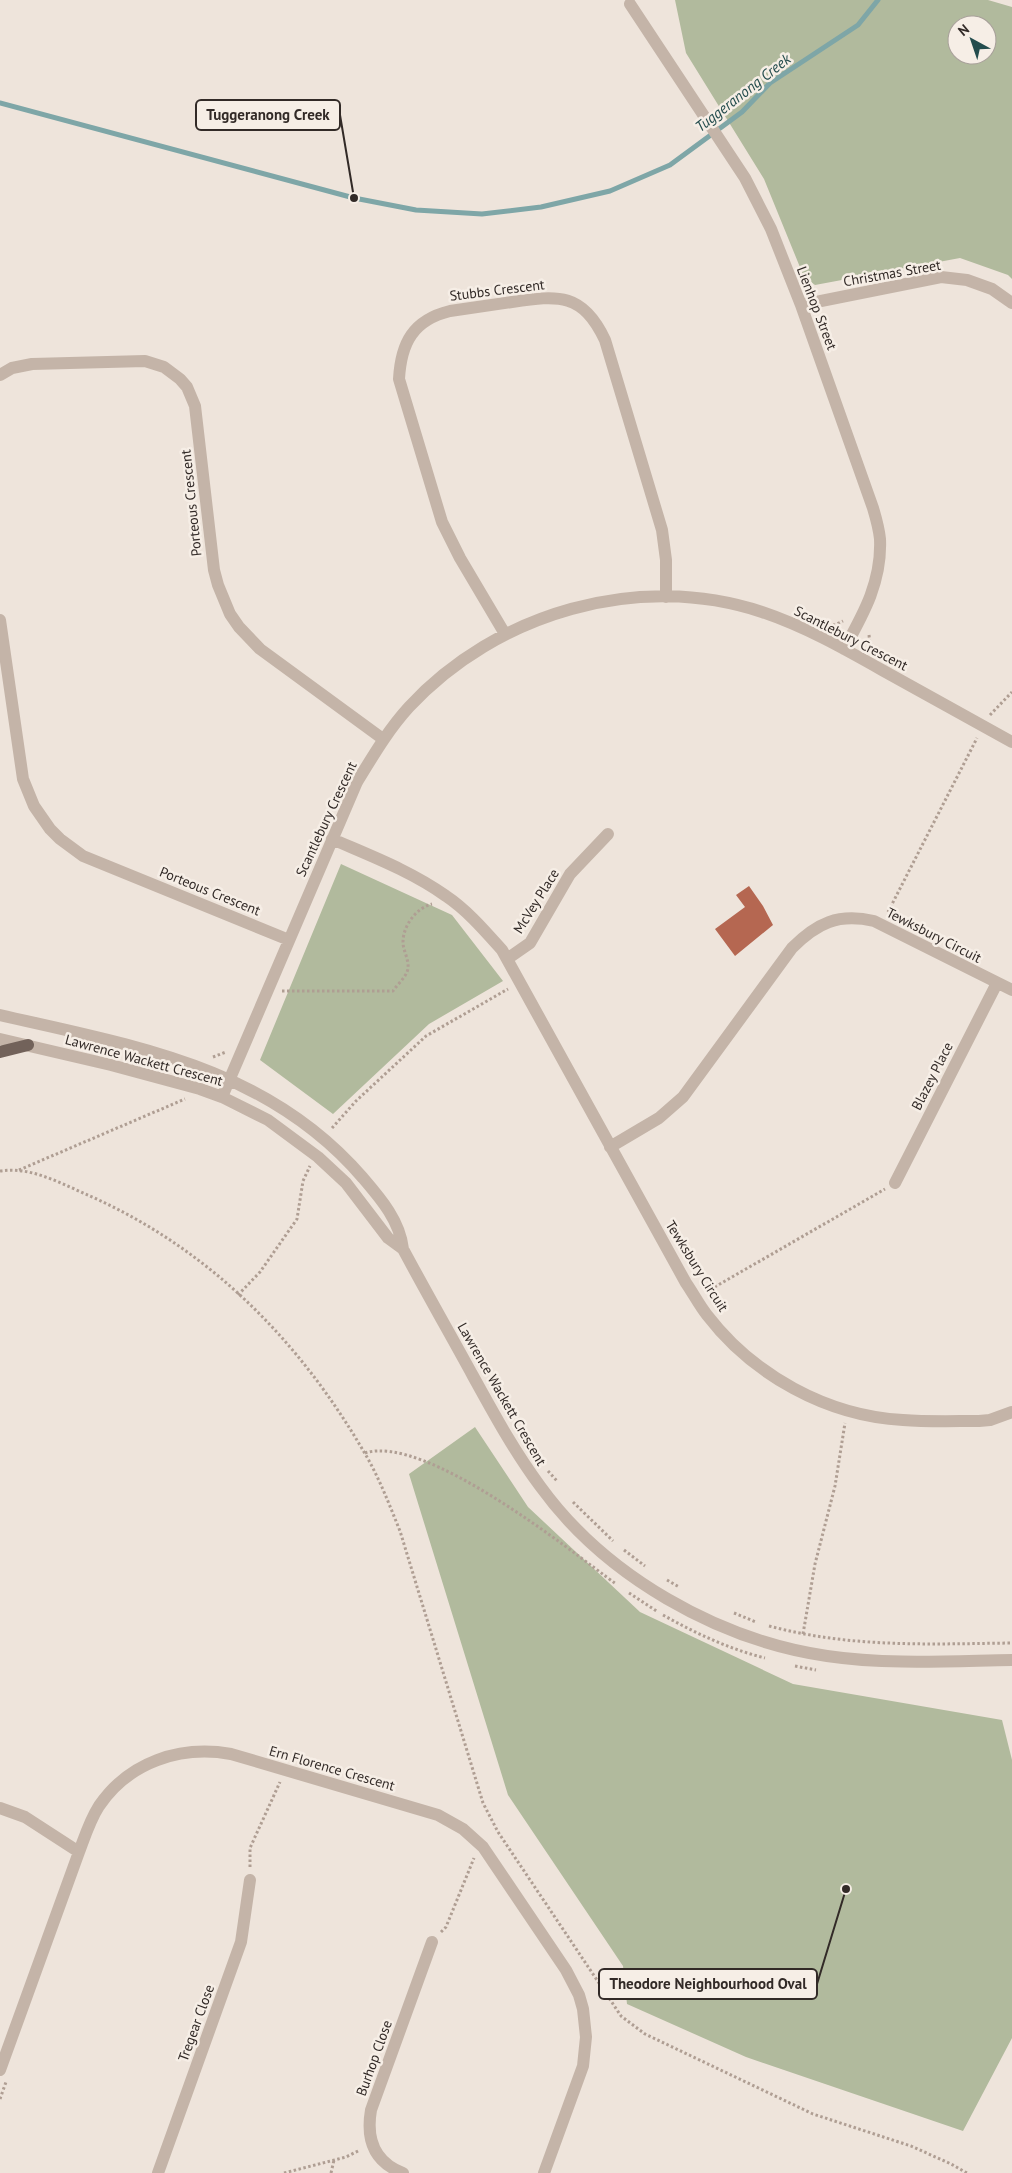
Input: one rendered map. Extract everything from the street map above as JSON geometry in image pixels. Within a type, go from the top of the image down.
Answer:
[{"type":"main road","points":[[0,1052],[28,1045]]},
{"type":"street","name":"Lienhop Street","points":[[630,4],[745,178],[771,230],[801,305],[873,508],[880,538],[880,567],[877,582],[844,649]]},
{"type":"street","name":"Christmas Street","points":[[801,305],[941,278],[967,280],[992,289],[1012,303]]},
{"type":"street","name":"Stubbs Crescent","points":[[505,634],[460,558],[442,522],[399,379],[400,358],[408,339],[422,323],[440,313],[548,297],[567,300],[575,304],[584,309],[597,323],[605,340],[662,530],[666,560],[666,596]]},
{"type":"street","name":"Porteous Crescent","points":[[0,375],[12,368],[32,364],[145,361],[164,367],[180,379],[187,388],[195,406],[214,570],[230,614],[239,627],[260,649],[383,739]]},
{"type":"street","name":"Scantlebury Crescent","points":[[222,1097],[357,782],[383,739],[409,708],[438,680],[470,655],[505,634],[544,617],[583,606],[624,598],[666,596],[714,600],[761,611],[806,628],[986,721],[1012,742]]},
{"type":"street","name":"Porteous Crescent","points":[[0,620],[23,779],[34,806],[50,829],[83,856],[289,940]]},
{"type":"street","name":"McVey Place","points":[[508,959],[530,943],[570,874],[608,834]]},
{"type":"street","name":"Tewksbury Circuit","points":[[332,839],[414,875],[450,898],[478,924],[508,959],[686,1283],[706,1314],[747,1357],[771,1376],[797,1391],[850,1411],[902,1420],[980,1421],[990,1420],[1012,1412]]},
{"type":"street","name":"Tewksbury Circuit","points":[[610,1146],[659,1118],[683,1097],[792,948],[808,932],[818,926],[840,918],[863,919],[881,925],[1012,990]]},
{"type":"street","name":"Blazey Place","points":[[895,1183],[997,982]]},
{"type":"street","name":"Lawrence Wackett Crescent","points":[[0,1015],[126,1044],[230,1079],[279,1104],[330,1143],[377,1195],[396,1222],[403,1249],[508,1440],[540,1487],[558,1509],[598,1550],[643,1585],[693,1614],[745,1636],[800,1651],[828,1656],[885,1661],[1012,1660]]},
{"type":"street","name":"Lawrence Wackett Crescent","points":[[0,1039],[191,1087],[222,1097],[268,1120],[318,1157],[346,1184],[388,1238],[403,1249]]},
{"type":"street","name":"Ern Florence Crescent","points":[[3,2075],[79,1852],[92,1817],[100,1805],[120,1782],[131,1773],[158,1759],[186,1752],[231,1754],[438,1815],[463,1829],[483,1847],[566,1970],[579,1995],[583,2009],[586,2037],[583,2066],[544,2173]]},
{"type":"street","points":[[0,1808],[25,1817],[79,1852]]},
{"type":"street","name":"Tregear Close","points":[[158,2173],[241,1942],[250,1880]]},
{"type":"street","name":"Burhop Close","points":[[403,2173],[393,2170],[381,2160],[370,2140],[368,2125],[371,2110],[432,1942]]},
{"type":"path","points":[[824,624],[835,624],[844,621],[868,630],[870,644],[877,653]]},
{"type":"path","points":[[881,925],[986,721],[1012,692]]},
{"type":"path","points":[[986,721],[996,720]]},
{"type":"path","points":[[269,987],[277,990],[393,991],[407,973],[408,963],[403,942],[406,928],[415,914],[428,905],[440,902],[444,905],[450,898]]},
{"type":"path","points":[[331,1130],[356,1101],[426,1036],[520,982]]},
{"type":"path","points":[[209,1058],[220,1056],[227,1052],[230,1047]]},
{"type":"path","points":[[220,1056],[237,1064]]},
{"type":"path","points":[[18,1171],[179,1102],[189,1096],[191,1087]]},
{"type":"path","points":[[324,1124],[337,1136],[330,1143]]},
{"type":"path","points":[[238,1294],[260,1272],[297,1219],[303,1181],[310,1166],[318,1157]]},
{"type":"path","points":[[0,1170],[44,1176],[110,1206],[174,1242],[264,1317],[299,1356],[332,1400],[365,1453],[383,1489],[400,1531],[484,1804],[498,1832],[621,2016],[645,2034],[813,2114],[911,2146],[967,2173]]},
{"type":"path","points":[[709,1301],[704,1294],[895,1183]]},
{"type":"path","points":[[803,1634],[814,1564],[835,1486],[845,1424],[849,1419],[850,1411]]},
{"type":"path","points":[[544,1466],[561,1486]]},
{"type":"path","points":[[572,1501],[613,1541],[649,1569]]},
{"type":"path","points":[[664,1578],[687,1592]]},
{"type":"path","points":[[725,1610],[760,1623]]},
{"type":"path","points":[[767,1626],[838,1641],[868,1643],[1012,1643]]},
{"type":"path","points":[[250,1880],[250,1848],[282,1779],[272,1777]]},
{"type":"path","points":[[432,1942],[446,1926],[476,1854],[481,1862]]},
{"type":"path","points":[[0,2099],[3,2075]]},
{"type":"path","points":[[284,2173],[346,2157],[372,2144]]},
{"type":"path","points":[[331,2173],[334,2160]]},
{"type":"green space","points":[[675,0],[988,0],[1012,7],[1012,279],[1008,275],[960,258],[815,285],[804,277],[764,179],[686,53]]},
{"type":"green space","points":[[341,864],[452,915],[503,981],[429,1024],[333,1114],[260,1060]]},
{"type":"green space","points":[[475,1427],[528,1507],[640,1612],[793,1684],[1002,1720],[1012,1760],[1012,2038],[963,2131],[746,2057],[627,2004],[623,1966],[508,1795],[409,1474]]},
{"type":"building","points":[[749,886],[773,925],[735,956],[715,929],[745,907],[736,895]]},
{"type":"waterway","name":"Tuggeranong Creek","points":[[0,103],[354,198],[416,210],[482,214],[541,207],[610,191],[670,165],[742,112],[770,83],[858,25],[878,0]]},
{"type":"place","name":"Tuggeranong Creek","points":[[354,198]]},
{"type":"place","name":"Theodore Neighbourhood Oval","points":[[846,1889]]}]
